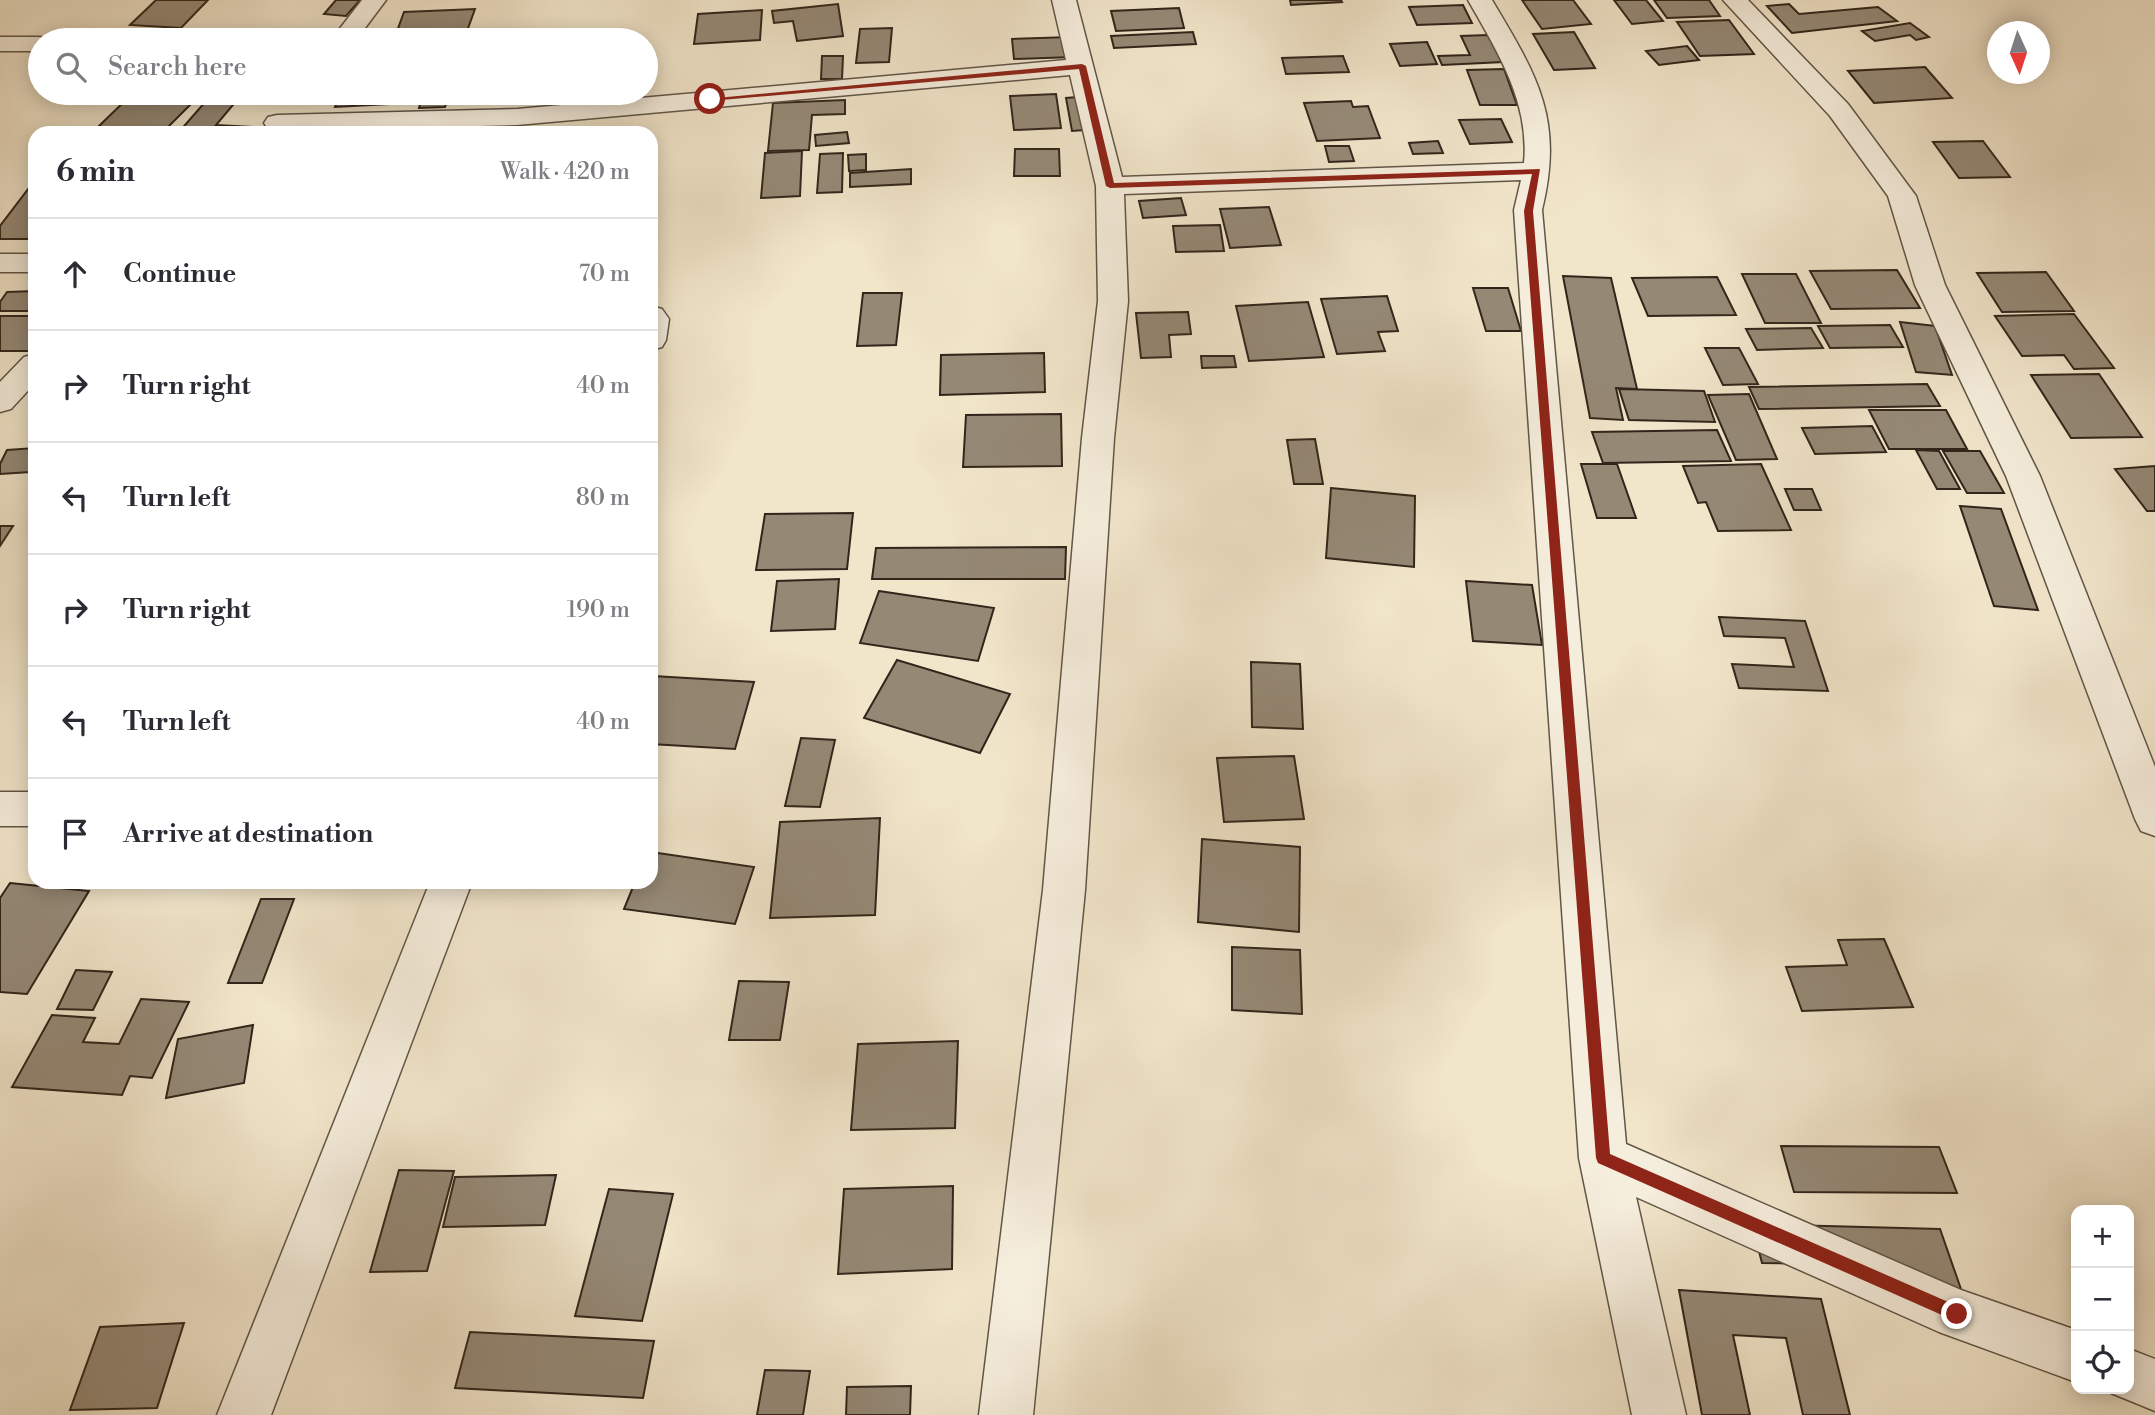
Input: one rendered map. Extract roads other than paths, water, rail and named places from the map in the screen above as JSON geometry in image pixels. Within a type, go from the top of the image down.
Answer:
[{"type":"street","points":[[352,28],[374,0]]},
{"type":"street","points":[[1006,1415],[1064,890],[1098,438],[1113,301],[1110,186],[1064,0]]},
{"type":"street","points":[[1480,0],[1518,67],[1538,134],[1537,171],[1528,211],[1603,1158],[1659,1415]]},
{"type":"street","points":[[1735,0],[1839,110],[1902,196],[1930,285],[2023,476],[2155,819]]},
{"type":"street","points":[[0,44],[28,44]]},
{"type":"street","points":[[658,104],[1082,66]]},
{"type":"street","points":[[274,126],[291,105]]},
{"type":"street","points":[[317,126],[517,117],[650,105]]},
{"type":"street","points":[[1110,186],[1537,171]]},
{"type":"street","points":[[0,263],[28,263]]},
{"type":"street","points":[[0,401],[28,371]]},
{"type":"street","points":[[0,809],[28,808]]},
{"type":"street","points":[[244,1415],[447,889]]},
{"type":"street","points":[[1603,1158],[1957,1314],[2071,1354]]},
{"type":"street","points":[[2134,1377],[2155,1385]]}]
